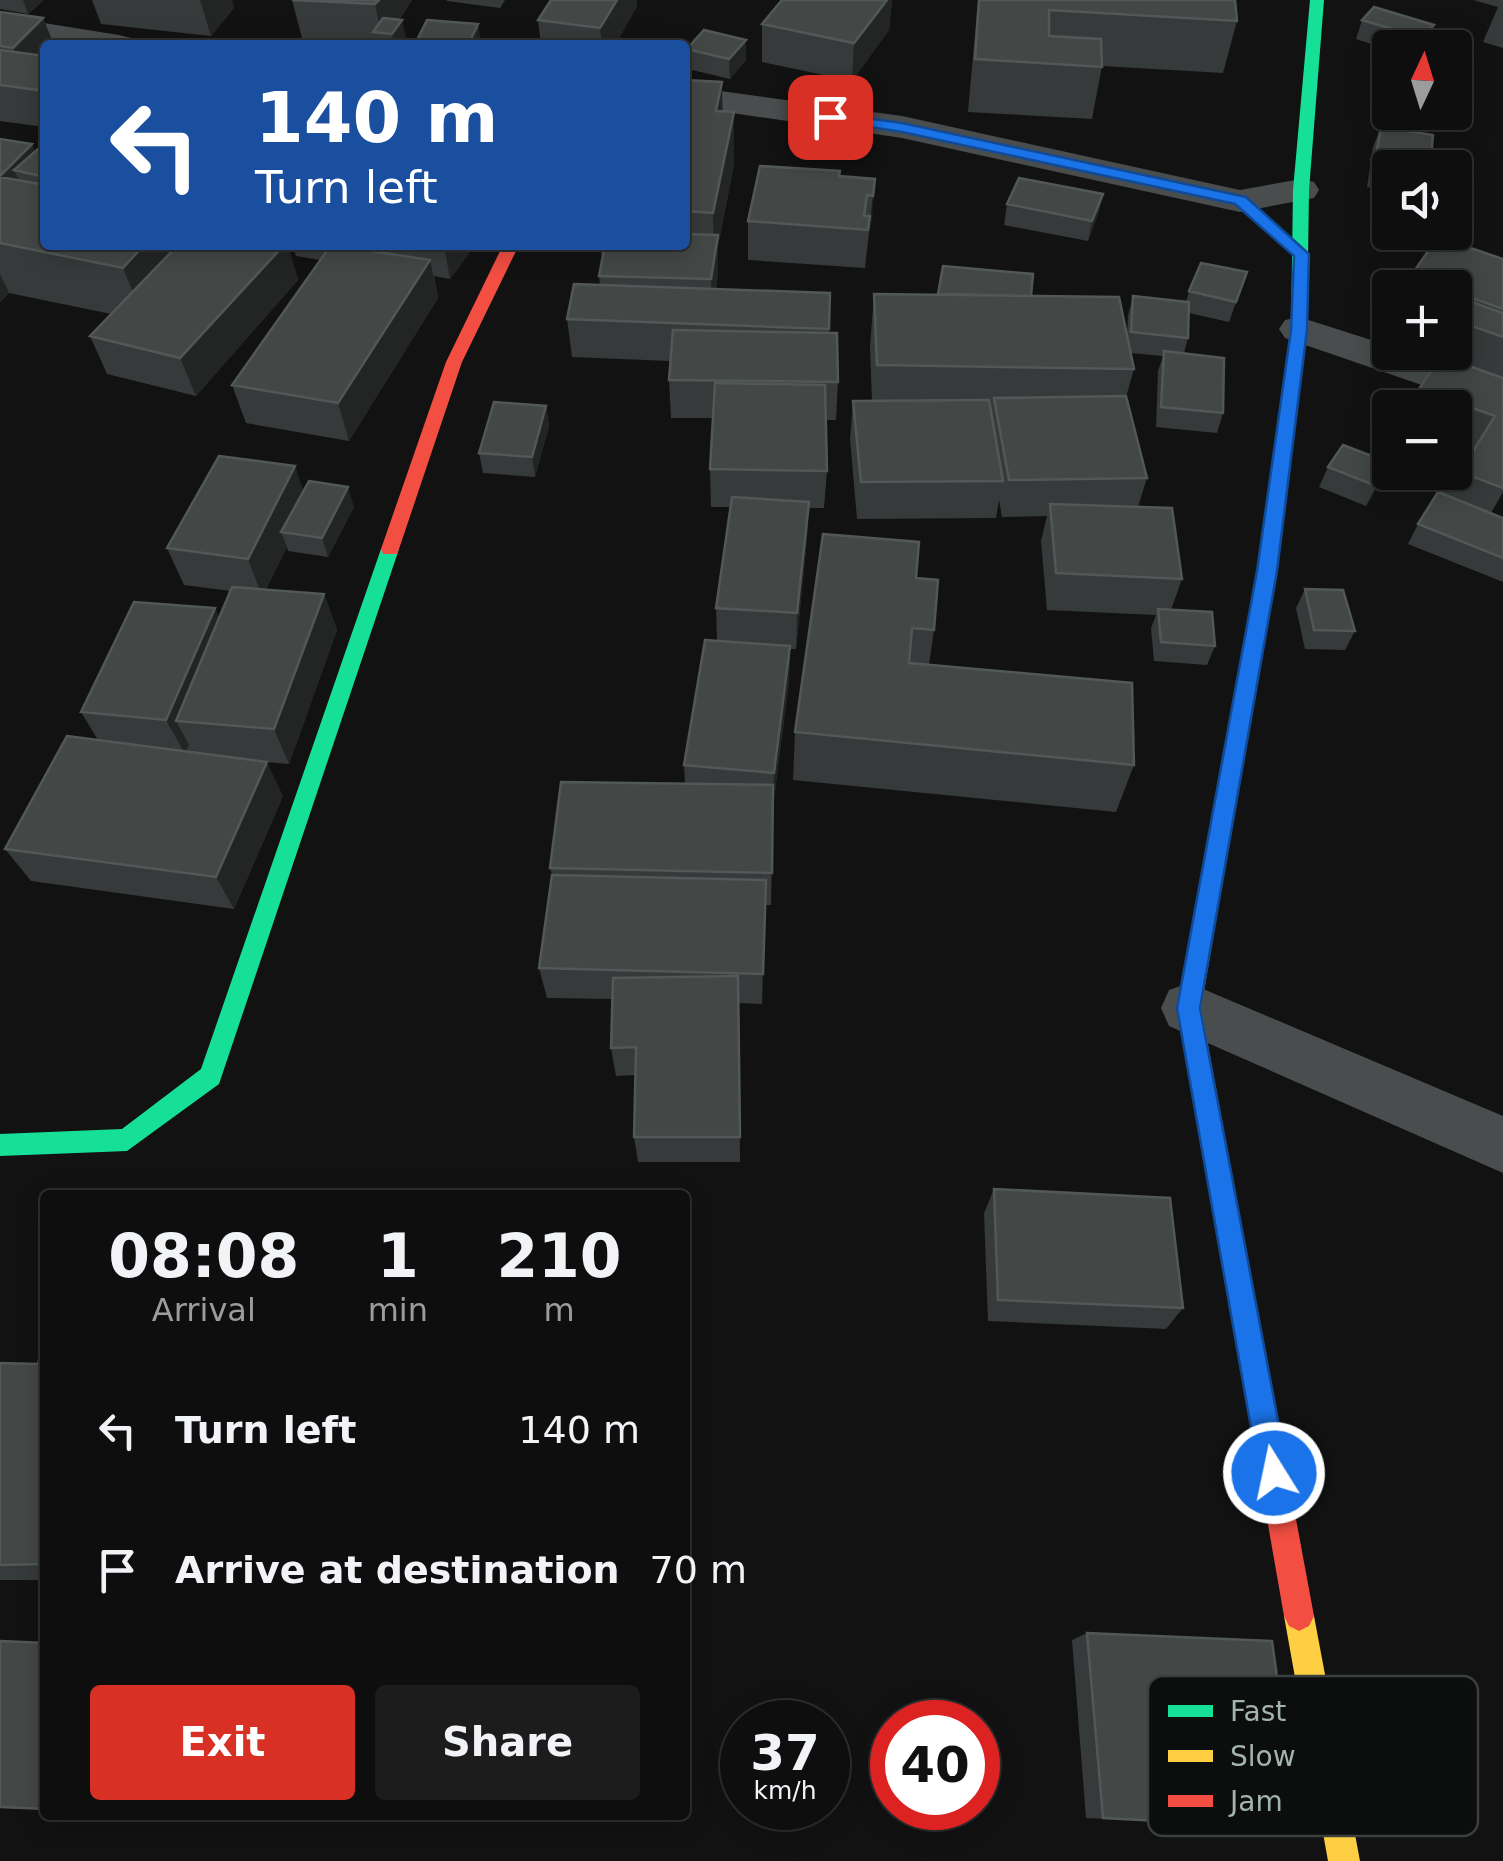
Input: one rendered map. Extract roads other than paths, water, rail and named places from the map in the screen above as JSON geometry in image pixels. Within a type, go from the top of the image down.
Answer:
[{"type":"street","points":[[1310,1676],[1188,1008],[1267,571],[1299,330],[1300,190],[1316,0]]},
{"type":"street","points":[[0,26],[88,40]]},
{"type":"street","points":[[690,97],[902,127],[1240,200],[1300,190]]},
{"type":"street","points":[[1240,200],[1302,254]]},
{"type":"street","points":[[0,1145],[127,1140],[211,1076],[454,362],[510,250]]},
{"type":"street","points":[[1299,330],[1503,399]]},
{"type":"street","points":[[1188,1008],[1503,1145]]},
{"type":"street","points":[[1339,1836],[1344,1861]]}]
